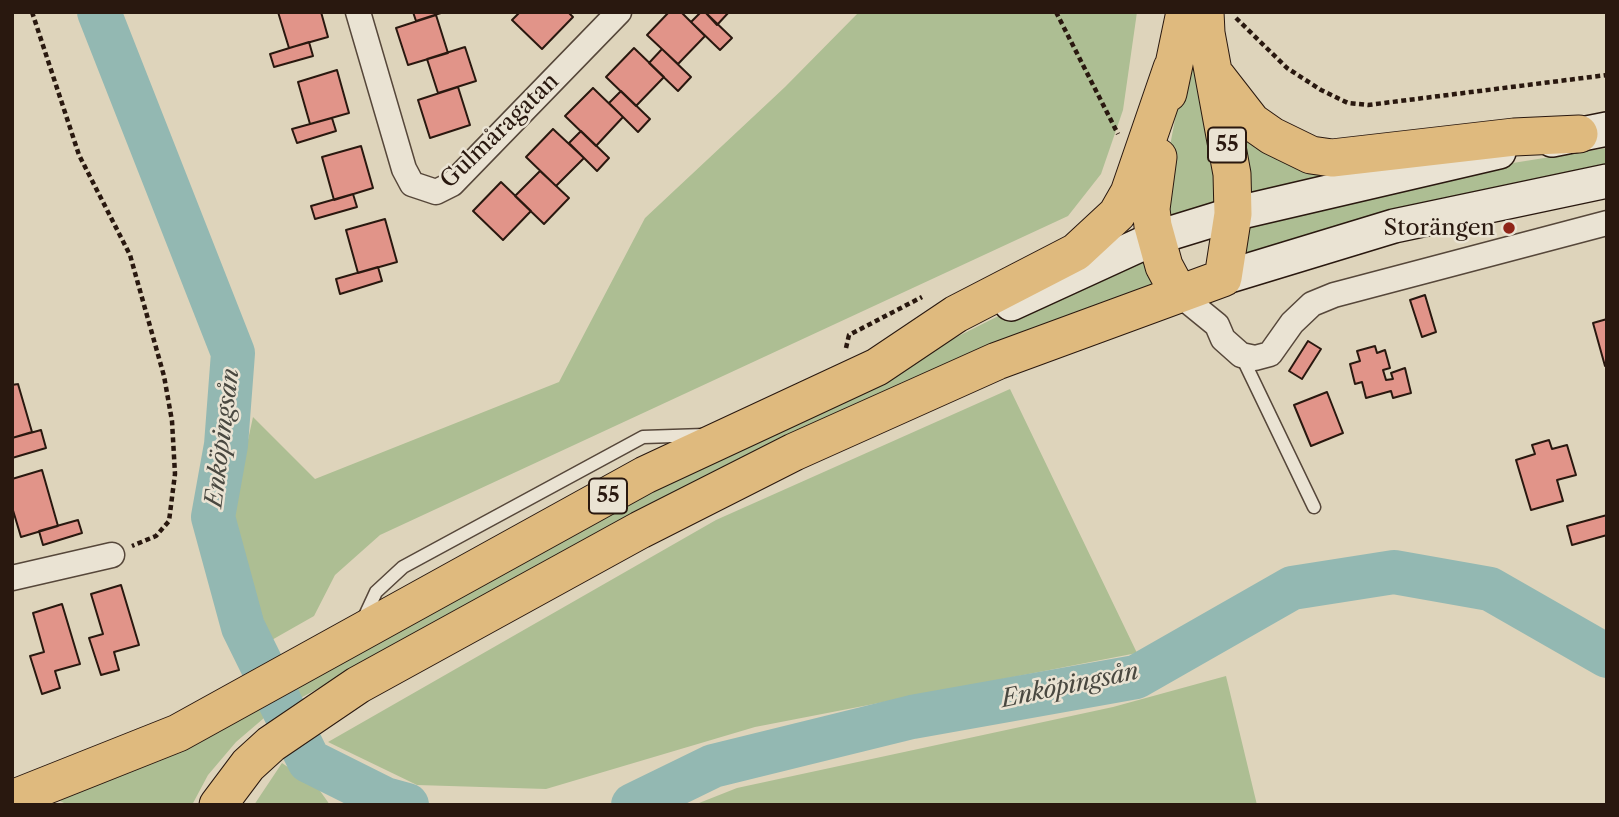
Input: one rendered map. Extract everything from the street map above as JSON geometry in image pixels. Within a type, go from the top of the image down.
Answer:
[{"type":"main road","name":"55","points":[[12,799],[178,733],[645,475],[897,356],[956,314],[1076,252],[1104,229],[1117,214],[1129,192],[1172,68],[1185,12]]},
{"type":"main road","name":"55","points":[[218,805],[248,765],[271,744],[358,685],[640,530],[793,452],[997,361],[1223,278],[1233,214],[1232,174],[1206,33],[1206,12]]},
{"type":"main road","points":[[1172,68],[1150,209],[1164,266],[1178,294]]},
{"type":"main road","points":[[1213,71],[1252,122],[1292,148],[1311,155],[1332,158],[1514,137],[1593,132]]},
{"type":"main road","points":[[897,356],[1155,238],[1233,214],[1593,132]]},
{"type":"main road","points":[[1223,278],[1394,226],[1607,181]]},
{"type":"street","name":"Gulmåragatan","points":[[358,12],[404,169],[412,184],[436,192],[452,184],[619,12]]},
{"type":"street","points":[[1178,294],[1217,325],[1223,339],[1241,355],[1255,358],[1270,354],[1292,323],[1312,304],[1334,295],[1607,223]]},
{"type":"street","points":[[1217,325],[1223,278]]},
{"type":"street","points":[[12,578],[112,555]]},
{"type":"lane","points":[[1241,355],[1314,507]]},
{"type":"path","points":[[32,12],[79,155],[130,255],[164,376],[172,421],[175,474],[169,521],[156,536],[112,555]]},
{"type":"path","points":[[1056,12],[1120,138]]},
{"type":"path","points":[[1231,12],[1287,68],[1321,90],[1348,103],[1368,105],[1607,75]]},
{"type":"green space","points":[[859,12],[1137,12],[1123,110],[1101,174],[1068,216],[380,535],[335,575],[314,616],[270,641],[231,518],[253,417],[315,479],[559,382],[645,218],[785,87]]},
{"type":"green space","points":[[1189,46],[1193,46],[1218,205],[1167,218],[1165,172]]},
{"type":"green space","points":[[1235,119],[1341,171],[1247,196]]},
{"type":"green space","points":[[1607,148],[1607,163],[1391,215],[1241,260],[1247,220],[1450,173]]},
{"type":"green space","points":[[1140,257],[1157,286],[704,478],[264,718],[236,742],[208,775],[192,805],[68,805],[56,799],[159,761],[689,472],[1032,299]]},
{"type":"green space","points":[[1010,389],[1137,653],[755,727],[546,789],[417,785],[328,742],[716,520]]},
{"type":"green space","points":[[1226,676],[1257,805],[694,805],[737,788],[1113,707]]},
{"type":"green space","points":[[282,763],[318,788],[330,805],[254,805]]},
{"type":"building","points":[[278,12],[321,12],[328,37],[289,48]]},
{"type":"building","points":[[413,12],[444,12],[416,21]]},
{"type":"building","points":[[520,12],[568,12],[573,17],[542,49],[512,20]]},
{"type":"building","points":[[669,12],[681,12],[705,36],[678,64],[647,35]]},
{"type":"building","points":[[701,12],[705,12],[732,38],[720,50],[691,22]]},
{"type":"building","points":[[705,12],[729,12],[717,25]]},
{"type":"building","points":[[436,15],[448,53],[408,65],[396,28]]},
{"type":"building","points":[[309,42],[313,56],[274,67],[270,54]]},
{"type":"building","points":[[465,47],[476,81],[438,93],[427,59]]},
{"type":"building","points":[[634,48],[664,77],[636,106],[606,77]]},
{"type":"building","points":[[662,49],[691,77],[678,91],[649,63]]},
{"type":"building","points":[[337,70],[349,113],[310,124],[298,82]]},
{"type":"building","points":[[458,87],[470,125],[430,138],[418,100]]},
{"type":"building","points":[[593,88],[623,117],[596,146],[565,116]]},
{"type":"building","points":[[621,91],[650,119],[638,132],[609,103]]},
{"type":"building","points":[[332,118],[336,131],[297,143],[292,129]]},
{"type":"building","points":[[553,129],[584,158],[556,186],[526,157]]},
{"type":"building","points":[[581,131],[609,158],[597,171],[569,143]]},
{"type":"building","points":[[361,146],[373,188],[334,200],[322,157]]},
{"type":"building","points":[[540,171],[569,198],[544,224],[515,196]]},
{"type":"building","points":[[501,182],[531,211],[503,240],[473,211]]},
{"type":"building","points":[[353,194],[357,207],[315,219],[311,206]]},
{"type":"building","points":[[385,219],[397,262],[358,273],[346,230]]},
{"type":"building","points":[[378,267],[382,281],[340,294],[336,279]]},
{"type":"building","points":[[1425,295],[1436,332],[1422,337],[1410,300]]},
{"type":"building","points":[[1607,319],[1607,366],[1605,366],[1593,323]]},
{"type":"building","points":[[1308,341],[1321,349],[1302,379],[1289,371]]},
{"type":"building","points":[[1375,346],[1377,353],[1385,350],[1390,368],[1383,370],[1386,380],[1393,379],[1391,373],[1405,368],[1411,393],[1393,398],[1391,391],[1366,398],[1362,382],[1355,384],[1350,364],[1360,361],[1357,351]]},
{"type":"building","points":[[18,384],[32,432],[12,438],[12,385]]},
{"type":"building","points":[[1327,392],[1343,433],[1311,446],[1294,405]]},
{"type":"building","points":[[41,430],[46,448],[12,458],[12,438]]},
{"type":"building","points":[[1549,440],[1552,449],[1567,445],[1576,475],[1557,480],[1563,501],[1531,510],[1516,460],[1535,454],[1532,445]]},
{"type":"building","points":[[42,470],[58,526],[21,537],[12,507],[12,479]]},
{"type":"building","points":[[1607,515],[1607,535],[1572,545],[1567,526]]},
{"type":"building","points":[[78,520],[82,533],[43,545],[39,531]]},
{"type":"building","points":[[121,585],[139,645],[114,652],[119,670],[101,675],[89,638],[103,634],[91,594]]},
{"type":"building","points":[[62,604],[80,664],[55,671],[60,688],[42,694],[30,656],[44,652],[33,613]]},
{"type":"waterway","name":"Enköpingsån","points":[[99,12],[233,353],[226,445],[213,517],[243,627],[309,761],[385,799],[407,805]]},
{"type":"waterway","name":"Enköpingsån","points":[[633,805],[713,766],[912,717],[1136,677],[1292,588],[1394,572],[1490,589],[1607,656]]},
{"type":"place","name":"Storängen","points":[[1509,228]]}]
